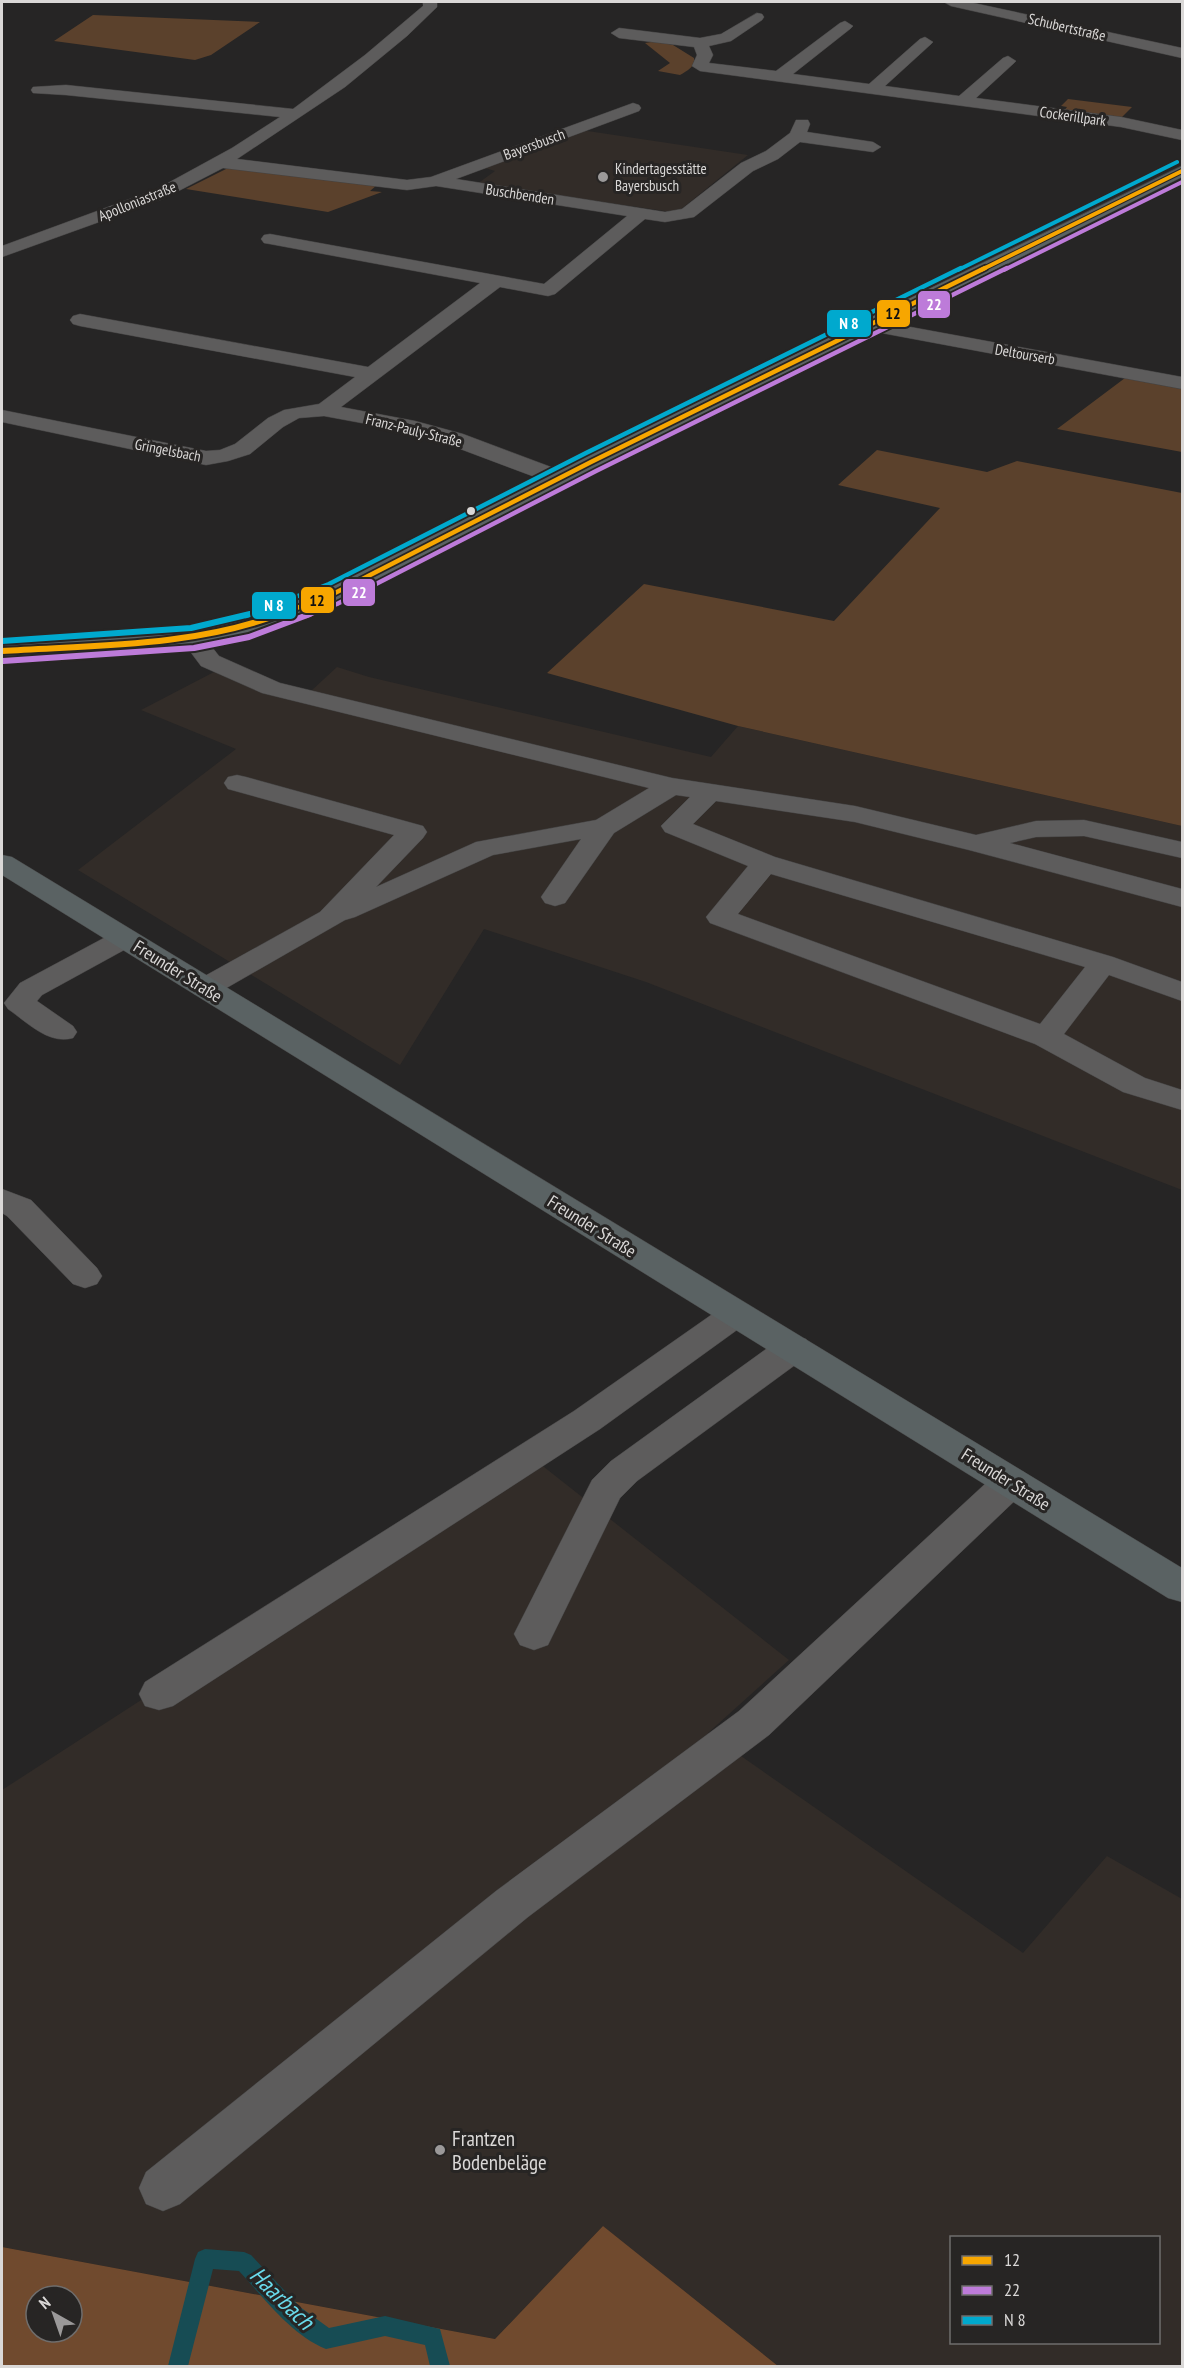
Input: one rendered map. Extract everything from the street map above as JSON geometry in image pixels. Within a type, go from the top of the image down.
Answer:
[{"type":"main road","points":[[2,651],[192,638],[246,627],[333,594],[559,478],[1182,171]]},
{"type":"main road","name":"Freunder Straße","points":[[2,863],[1182,1587]]},
{"type":"street","name":"Apolloniastraße","points":[[2,252],[167,191],[218,162],[294,114],[410,26],[430,7],[430,2]]},
{"type":"street","name":"Schubertstraße","points":[[951,2],[1182,53]]},
{"type":"street","points":[[619,33],[700,43],[726,38],[758,17]]},
{"type":"street","points":[[780,76],[845,26]]},
{"type":"street","points":[[872,89],[925,42]]},
{"type":"street","name":"Cockerillpark","points":[[700,43],[705,55],[700,66],[1121,122],[1182,135]]},
{"type":"street","points":[[963,101],[1008,61]]},
{"type":"street","points":[[39,90],[66,90],[294,114]]},
{"type":"street","name":"Bayersbusch","points":[[436,181],[633,108]]},
{"type":"street","name":"Buschbenden","points":[[218,162],[407,185],[436,181],[665,217],[688,213],[747,167],[772,155],[800,130],[873,147]]},
{"type":"street","points":[[270,239],[548,290],[642,213]]},
{"type":"street","name":"Franz-Pauly-Straße","points":[[324,411],[497,280]]},
{"type":"street","points":[[80,320],[374,374]]},
{"type":"street","name":"Deltourserb","points":[[867,325],[1182,383]]},
{"type":"street","name":"Gringelsbach","points":[[2,416],[206,458],[224,458],[240,452],[286,416],[305,410],[324,411]]},
{"type":"street","name":"Franz-Pauly-Straße","points":[[324,411],[408,426],[455,439],[559,478]]},
{"type":"street","points":[[192,638],[210,661],[271,688],[672,786],[855,814],[976,843],[1182,898]]},
{"type":"street","points":[[237,783],[413,832],[330,918]]},
{"type":"street","points":[[205,988],[330,918],[486,848],[604,827],[672,786]]},
{"type":"street","points":[[709,793],[675,825],[765,863],[1103,963],[1182,992]]},
{"type":"street","points":[[555,897],[604,827]]},
{"type":"street","points":[[976,843],[1036,829],[1084,828],[1182,850]]},
{"type":"street","points":[[765,863],[720,917],[1046,1037],[1134,1085],[1182,1100]]},
{"type":"street","points":[[62,1032],[19,1003],[31,989],[125,938]]},
{"type":"street","points":[[1046,1037],[1103,963]]},
{"type":"street","points":[[2,1200],[20,1208],[85,1276]]},
{"type":"street","points":[[159,1694],[587,1420],[736,1314]]},
{"type":"street","points":[[534,1634],[605,1490],[624,1471],[793,1348]]},
{"type":"street","points":[[163,2188],[512,1904],[754,1723],[1011,1482]]},
{"type":"shaded area","points":[[93,15],[260,22],[211,55],[195,60],[54,41]]},
{"type":"shaded area","points":[[657,41],[673,45],[694,58],[692,66],[680,75],[658,71],[670,63],[645,43]]},
{"type":"shaded area","points":[[1068,99],[1132,107],[1120,119],[1063,112],[1067,107],[1061,106]]},
{"type":"shaded area","name":"Kindertagesstätte Bayersbusch","points":[[581,130],[748,155],[680,210],[672,212],[477,184],[495,171],[482,167]]},
{"type":"shaded area","points":[[228,168],[377,185],[370,191],[382,192],[328,212],[186,189]]},
{"type":"shaded area","points":[[1125,378],[1182,389],[1182,452],[1057,429]]},
{"type":"shaded area","points":[[877,450],[987,472],[1017,461],[1182,493],[1182,826],[738,726],[547,673],[644,584],[834,621],[940,508],[838,485]]},
{"type":"shaded area","points":[[337,667],[369,677],[711,757],[738,726],[1182,826],[1182,1190],[646,982],[484,929],[400,1065],[78,870],[236,749],[141,710],[214,672],[244,668],[283,685],[311,691]]},
{"type":"shaded area","points":[[525,1452],[789,1660],[708,1733],[1023,1953],[1107,1856],[1182,1899],[1182,2366],[778,2366],[603,2226],[495,2339],[2,2247],[2,1790]]},
{"type":"shaded area","points":[[603,2226],[778,2366],[2,2366],[2,2247],[495,2339]]},
{"type":"waterway","name":"Haarbach","points":[[178,2366],[205,2259],[244,2262],[293,2314],[326,2339],[385,2326],[433,2336],[440,2366]]},
{"type":"transit line","points":[[2,641],[191,628],[243,617],[329,584],[586,453],[1177,162]]},
{"type":"transit line","name":"12","points":[[2,651],[192,638],[246,627],[333,594],[591,462],[1182,171]]},
{"type":"transit line","name":"22","points":[[3,661],[194,648],[249,637],[337,604],[596,471],[1182,182]]},
{"type":"place","name":"Kindertagesstätte Bayersbusch","points":[[603,177]]},
{"type":"place","name":"Frantzen Bodenbeläge","points":[[440,2150]]}]
